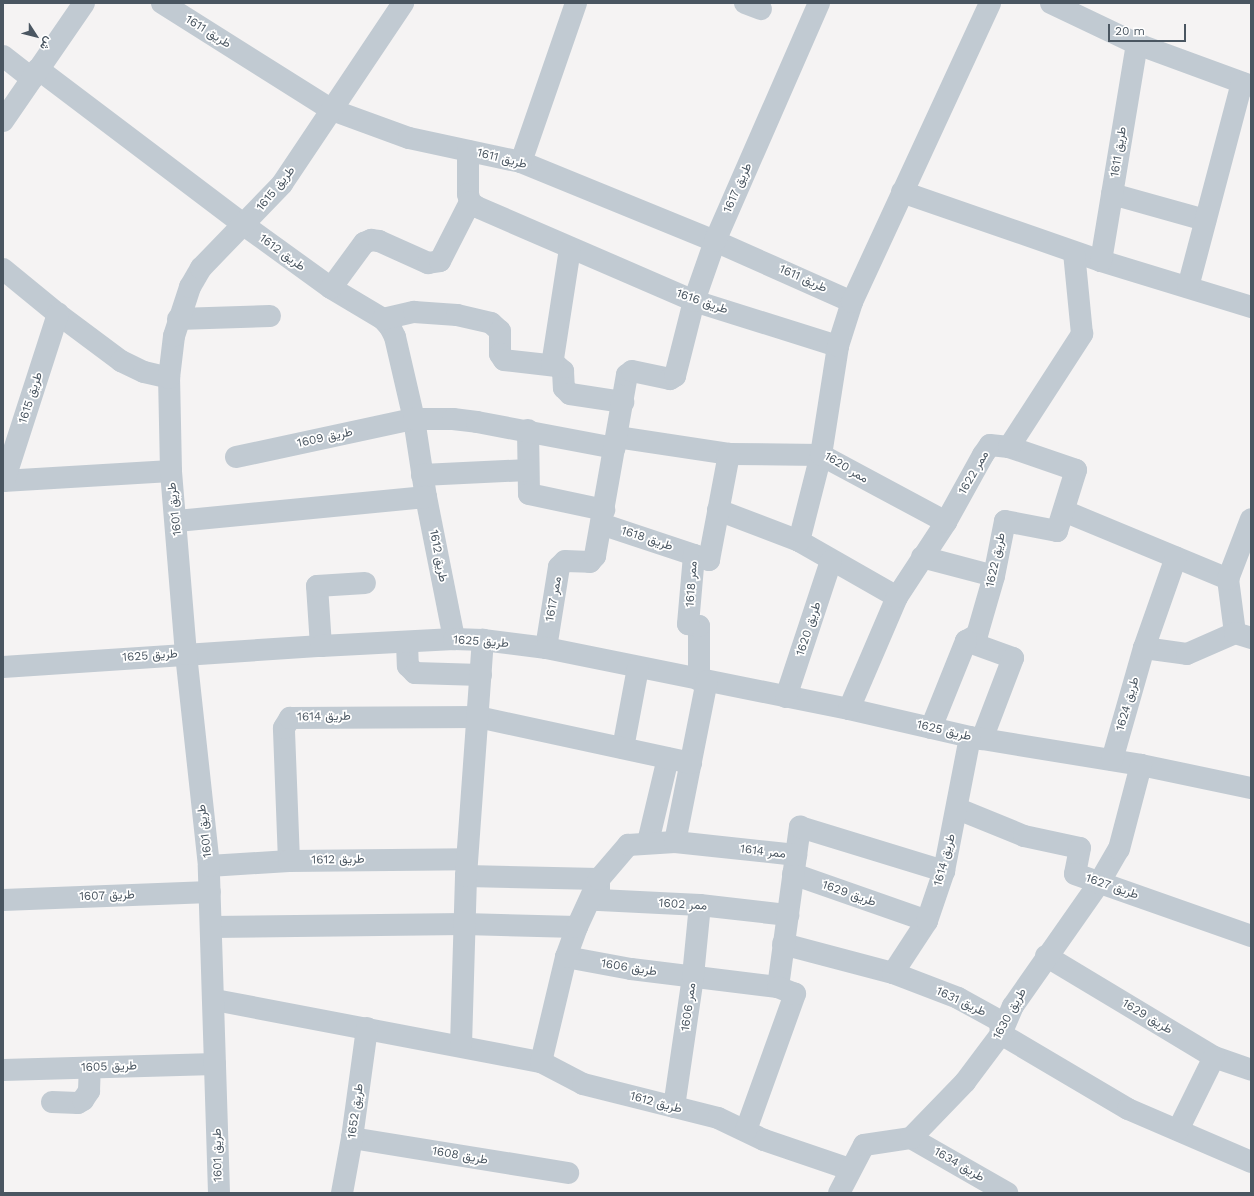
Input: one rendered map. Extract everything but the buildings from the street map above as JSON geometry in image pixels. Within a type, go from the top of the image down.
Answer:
[{"type":"street","points":[[3,121],[84,3]]},
{"type":"street","name":"طريق 1611","points":[[162,3],[332,110],[408,138],[520,162],[715,240],[852,302]]},
{"type":"street","name":"طريق 1615","points":[[171,471],[168,378],[178,319],[190,288],[201,268],[282,184],[403,3]]},
{"type":"street","points":[[520,162],[576,3]]},
{"type":"street","name":"طريق 1617","points":[[673,378],[694,301],[715,240],[819,3]]},
{"type":"street","points":[[838,346],[852,302],[990,3]]},
{"type":"street","points":[[1051,3],[1137,44],[1247,84],[1205,220],[1188,287]]},
{"type":"street","name":"طريق 1611","points":[[1101,261],[1137,44]]},
{"type":"street","name":"طريق 1612","points":[[3,56],[35,74],[331,288],[383,319],[395,337],[414,419],[422,475],[454,639]]},
{"type":"street","points":[[331,288],[364,243],[371,240],[428,263],[440,261],[470,202],[468,151]]},
{"type":"street","points":[[902,192],[1101,261],[1251,307]]},
{"type":"street","points":[[1112,194],[1205,220]]},
{"type":"street","name":"طريق 1616","points":[[470,202],[570,249],[694,301],[838,346]]},
{"type":"street","points":[[552,365],[570,249]]},
{"type":"street","points":[[1009,447],[1082,334],[1074,252]]},
{"type":"street","points":[[3,269],[58,314],[121,361],[144,372],[168,378]]},
{"type":"street","points":[[383,319],[414,312],[456,315],[492,323],[500,331],[500,354],[504,360],[552,365],[563,371],[564,388],[570,394],[623,402]]},
{"type":"street","name":"طريق 1615","points":[[3,481],[58,314]]},
{"type":"street","points":[[178,319],[270,316]]},
{"type":"street","name":"ممر 1620","points":[[838,346],[821,455],[946,522]]},
{"type":"street","name":"ممر 1617","points":[[546,648],[560,566],[564,561],[593,560],[628,372],[673,378]]},
{"type":"street","points":[[414,419],[453,419],[616,442],[729,454],[821,455],[799,541]]},
{"type":"street","name":"طريق 1609","points":[[236,457],[414,419]]},
{"type":"street","points":[[528,430],[528,491],[532,497],[602,517]]},
{"type":"street","name":"ممر 1622","points":[[849,709],[896,597],[946,522],[990,445],[1009,447]]},
{"type":"street","name":"طريق 1622","points":[[966,641],[977,635],[994,576],[1005,520],[1057,531],[1076,470],[1009,447]]},
{"type":"street","name":"ممر 1618","points":[[703,680],[699,626],[688,624],[694,555],[709,560],[729,454]]},
{"type":"street","points":[[422,475],[528,470]]},
{"type":"street","points":[[3,481],[171,471]]},
{"type":"street","name":"طريق 1601","points":[[171,471],[177,521],[186,654],[209,866],[219,1193]]},
{"type":"street","points":[[177,521],[426,497]]},
{"type":"street","points":[[718,510],[799,541],[831,561],[896,597]]},
{"type":"street","points":[[1064,511],[1228,579]]},
{"type":"street","name":"طريق 1618","points":[[602,517],[694,555]]},
{"type":"street","points":[[1144,648],[1187,654],[1243,635],[1228,579],[1251,519]]},
{"type":"street","points":[[922,557],[994,576]]},
{"type":"street","name":"طريق 1624","points":[[1112,760],[1144,648],[1176,557]]},
{"type":"street","name":"طريق 1620","points":[[786,697],[831,561]]},
{"type":"street","points":[[321,646],[317,586],[365,583]]},
{"type":"street","name":"طريق 1625","points":[[3,667],[321,646],[454,639],[483,640],[546,648],[638,668],[849,709],[976,738],[1141,765],[1251,788]]},
{"type":"street","points":[[460,1045],[467,868],[483,640]]},
{"type":"street","points":[[932,728],[966,641],[1013,658],[976,738]]},
{"type":"street","points":[[407,642],[408,666],[415,673],[481,675]]},
{"type":"street","points":[[623,748],[638,668]]},
{"type":"street","points":[[675,842],[691,763],[703,680]]},
{"type":"street","points":[[478,717],[691,763]]},
{"type":"street","name":"طريق 1614","points":[[290,861],[284,728],[290,718],[478,717]]},
{"type":"street","name":"طريق 1614","points":[[893,973],[927,921],[944,871],[976,738]]},
{"type":"street","points":[[648,842],[668,758]]},
{"type":"street","name":"طريق 1630","points":[[911,1138],[965,1082],[1001,1034],[1013,1006],[1046,956],[1099,883],[1119,849],[1141,765]]},
{"type":"street","name":"طريق 1627","points":[[958,809],[1024,836],[1080,848],[1075,874],[1251,936]]},
{"type":"street","name":"ممر 1614","points":[[541,1062],[566,957],[577,927],[599,879],[628,844],[675,842],[794,865],[800,827],[944,871]]},
{"type":"street","name":"طريق 1612","points":[[209,866],[290,861],[467,868],[599,879]]},
{"type":"street","points":[[778,987],[794,865]]},
{"type":"street","name":"طريق 1629","points":[[794,865],[927,921]]},
{"type":"street","name":"ممر 1602","points":[[599,879],[599,900],[700,906],[788,915]]},
{"type":"street","name":"طريق 1607","points":[[3,900],[210,892]]},
{"type":"street","name":"ممر 1606","points":[[674,1107],[693,976],[700,906]]},
{"type":"street","points":[[212,927],[464,924],[577,927]]},
{"type":"street","name":"طريق 1631","points":[[784,944],[893,973],[958,998],[1000,1021],[1001,1034]]},
{"type":"street","name":"طريق 1629","points":[[1046,956],[1214,1057],[1251,1070]]},
{"type":"street","name":"طريق 1606","points":[[566,957],[631,970],[693,976]]},
{"type":"street","points":[[693,976],[778,987],[796,994],[746,1130]]},
{"type":"street","name":"طريق 1612","points":[[214,1000],[460,1045],[541,1062],[583,1084],[718,1118],[746,1130],[764,1140],[850,1169]]},
{"type":"street","name":"طريق 1652","points":[[342,1193],[352,1138],[367,1028]]},
{"type":"street","points":[[1001,1034],[1128,1109],[1251,1162]]},
{"type":"street","points":[[1178,1130],[1214,1057]]},
{"type":"street","name":"طريق 1605","points":[[3,1070],[215,1064]]},
{"type":"street","points":[[52,1102],[78,1103],[83,1100],[89,1091],[90,1068]]},
{"type":"street","name":"طريق 1608","points":[[352,1138],[568,1172]]},
{"type":"street","points":[[839,1193],[850,1169],[864,1145],[911,1138]]},
{"type":"street","name":"طريق 1634","points":[[911,1138],[1007,1193]]}]
